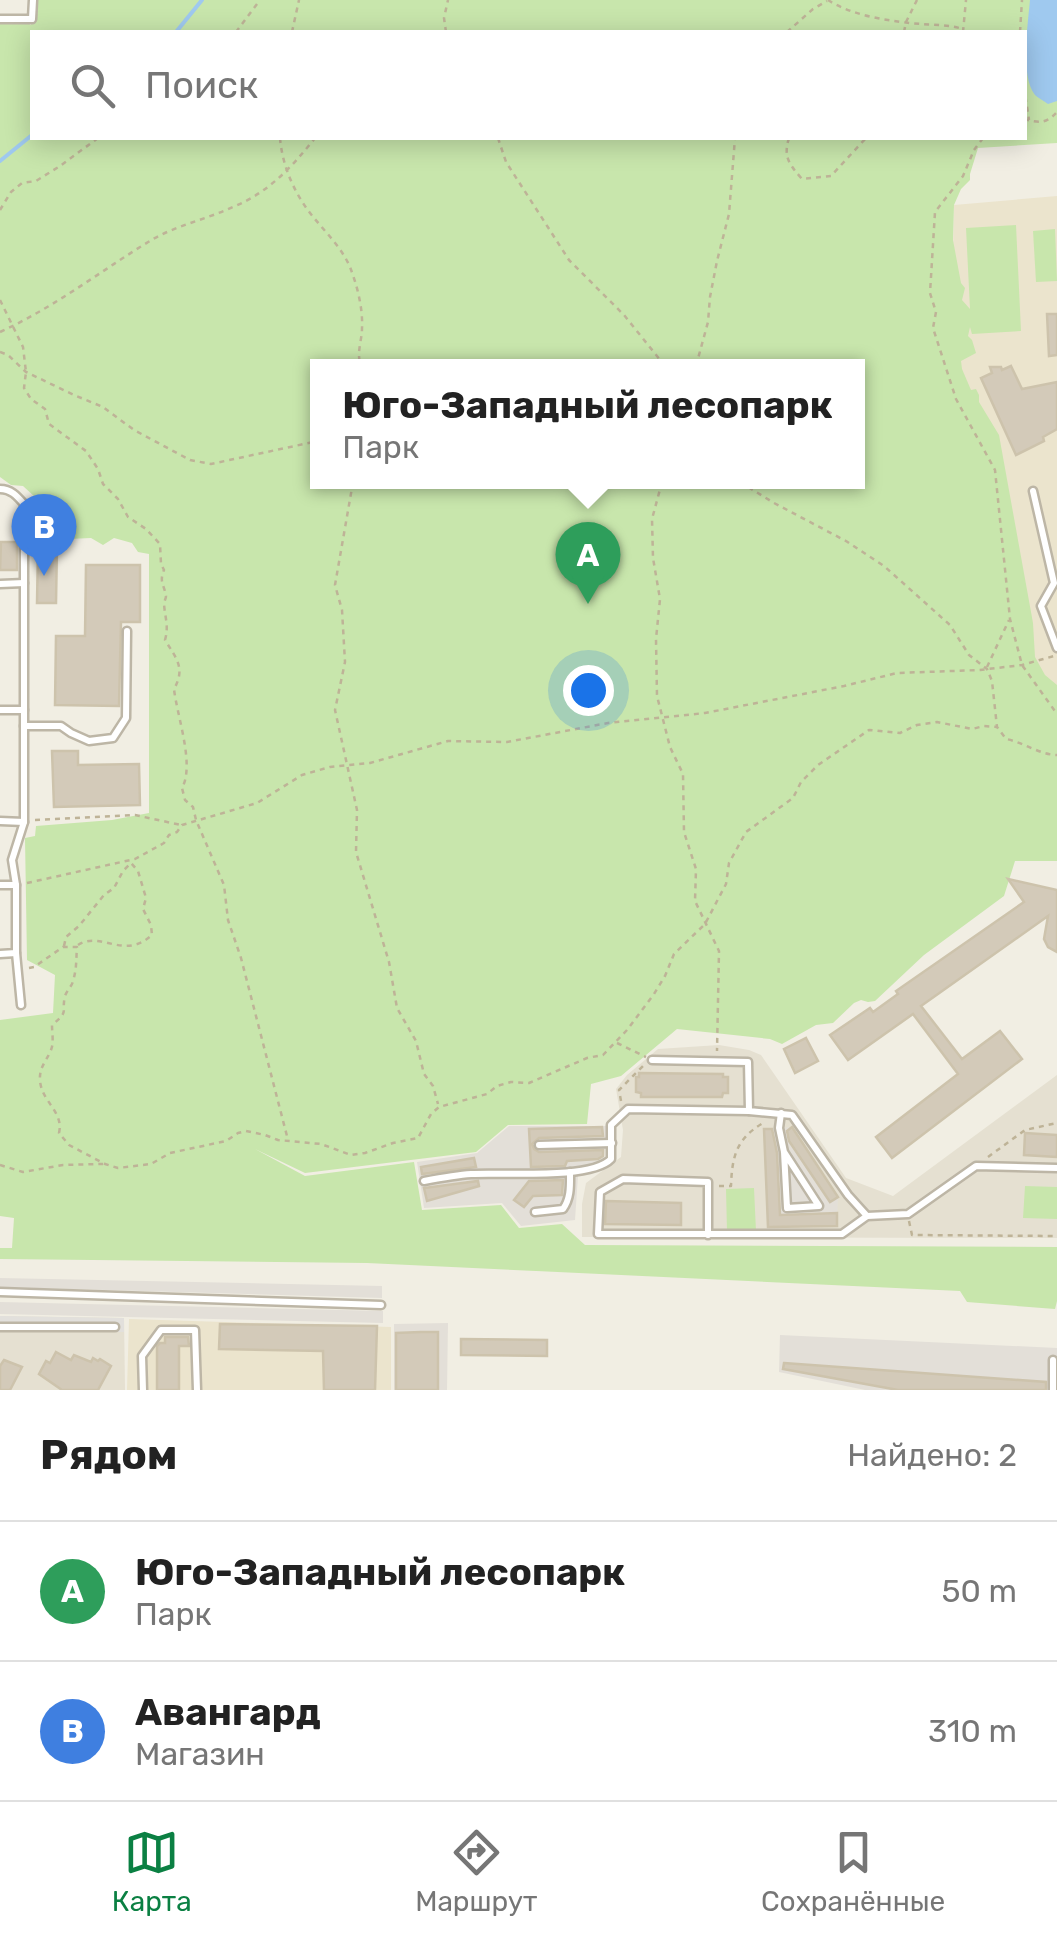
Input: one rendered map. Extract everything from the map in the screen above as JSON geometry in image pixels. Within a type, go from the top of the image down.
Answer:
[{"type":"lane","points":[[0,19],[32,19],[33,0]]},
{"type":"lane","points":[[0,489],[16,495],[24,504],[24,822],[12,860],[21,1004]]},
{"type":"lane","points":[[1032,491],[1054,583],[1041,606],[1057,652]]},
{"type":"lane","points":[[0,584],[24,584]]},
{"type":"lane","points":[[24,726],[61,726],[90,741],[113,738],[126,718],[127,631]]},
{"type":"lane","points":[[0,710],[24,710]]},
{"type":"lane","points":[[0,822],[24,822]]},
{"type":"lane","points":[[0,884],[16,885]]},
{"type":"lane","points":[[0,954],[16,953]]},
{"type":"lane","points":[[652,1060],[748,1062],[749,1111]]},
{"type":"lane","points":[[424,1181],[469,1174],[570,1172],[604,1166],[610,1159],[611,1125],[628,1109],[781,1112],[792,1114],[848,1196],[867,1216]]},
{"type":"lane","points":[[781,1112],[787,1208],[819,1206],[784,1152]]},
{"type":"lane","points":[[538,1146],[612,1144]]},
{"type":"lane","points":[[708,1236],[708,1182],[622,1178],[600,1192],[598,1234],[708,1236],[842,1234],[867,1216],[908,1214],[976,1166],[1057,1168]]},
{"type":"lane","points":[[534,1212],[563,1209],[570,1195],[570,1172]]},
{"type":"lane","points":[[0,1292],[381,1305]]},
{"type":"lane","points":[[0,1327],[115,1327]]},
{"type":"lane","points":[[143,1390],[142,1356],[161,1330],[195,1330],[197,1390]]},
{"type":"lane","points":[[1053,1360],[1053,1390]]},
{"type":"path","points":[[238,30],[260,0]]},
{"type":"path","points":[[292,30],[299,0]]},
{"type":"path","points":[[446,30],[448,0]]},
{"type":"path","points":[[813,9],[814,0]]},
{"type":"path","points":[[790,30],[828,0],[844,11],[957,30]]},
{"type":"path","points":[[904,30],[918,0]]},
{"type":"path","points":[[963,30],[966,0]]},
{"type":"path","points":[[1020,30],[1022,0]]},
{"type":"path","points":[[1048,121],[1057,112]]},
{"type":"path","points":[[1027,119],[1037,124],[1057,123]]},
{"type":"path","points":[[0,210],[22,183],[36,181],[95,140]]},
{"type":"path","points":[[280,140],[287,172],[304,205],[348,262],[356,284],[362,327],[358,359]]},
{"type":"path","points":[[0,332],[52,305],[156,238],[233,208],[287,172],[312,140]]},
{"type":"path","points":[[499,140],[506,162],[569,260],[624,315],[659,359]]},
{"type":"path","points":[[698,359],[729,214],[735,140]]},
{"type":"path","points":[[787,140],[784,153],[802,179],[831,176],[864,140]]},
{"type":"path","points":[[982,140],[963,176],[935,212],[930,293],[936,312],[933,328],[956,398],[996,470],[1010,618],[1022,665],[1057,714]]},
{"type":"path","points":[[0,300],[23,346],[24,388],[30,400],[44,409],[49,424],[86,451],[128,517],[146,528],[160,544],[168,616],[164,640],[181,664],[180,679],[174,689],[187,759],[182,788],[224,885],[228,920],[288,1141]]},
{"type":"path","points":[[0,352],[26,372],[103,406],[134,430],[190,460],[211,464],[310,443]]},
{"type":"path","points":[[352,489],[335,584],[342,610],[345,662],[335,710],[358,810],[356,852],[397,1008],[416,1041],[424,1074],[439,1106]]},
{"type":"path","points":[[660,489],[652,518],[660,600],[657,696],[670,747],[682,774],[684,832],[696,869],[696,901],[720,951],[716,1061]]},
{"type":"path","points":[[751,489],[846,541],[917,593],[950,625],[969,655],[986,668],[992,681],[998,727],[1006,739],[1057,755]]},
{"type":"path","points":[[986,668],[1010,618]]},
{"type":"path","points":[[24,822],[135,815],[182,825],[257,803],[302,775],[330,766],[370,762],[448,740],[507,742],[608,723],[705,713],[897,673],[1022,665],[1057,652]]},
{"type":"path","points":[[77,946],[73,985],[66,995],[66,1010],[52,1025],[51,1050],[44,1060],[40,1084],[58,1115],[59,1134],[69,1145],[118,1168],[150,1164],[170,1153],[226,1141],[246,1132],[322,1144],[351,1154],[365,1153],[418,1138],[439,1106],[487,1094],[511,1082],[528,1083],[603,1055],[654,994],[674,954],[705,924],[726,884],[729,862],[746,832],[793,798],[801,782],[818,765],[869,730],[900,733],[938,722],[972,729],[998,727]]},
{"type":"path","points":[[64,947],[66,936],[114,888],[123,871],[164,844],[182,825]]},
{"type":"path","points":[[16,885],[133,861]]},
{"type":"path","points":[[34,967],[64,947],[77,946],[82,941],[134,946],[152,935],[143,909],[146,898],[133,861]]},
{"type":"path","points":[[615,1042],[652,1060]]},
{"type":"path","points":[[628,1109],[620,1100],[619,1090],[652,1060]]},
{"type":"path","points":[[708,1186],[731,1186],[732,1155],[752,1130],[781,1112]]},
{"type":"path","points":[[976,1166],[1024,1130],[1057,1124]]},
{"type":"path","points":[[0,1165],[23,1172],[62,1165],[105,1164]]},
{"type":"path","points":[[908,1214],[912,1235],[1057,1236]]},
{"type":"shaded area","points":[[1057,196],[1057,700],[1038,671],[951,346],[954,205]]},
{"type":"shaded area","points":[[719,1045],[761,1055],[846,1178],[893,1196],[1057,1075],[1057,1238],[582,1237],[586,1183],[621,1157],[623,1130],[616,1089],[658,1049]]},
{"type":"shaded area","points":[[509,1126],[607,1126],[604,1160],[578,1176],[575,1220],[521,1226],[502,1203],[424,1208],[417,1162],[477,1153]]},
{"type":"shaded area","points":[[792,1127],[838,1197],[837,1226],[768,1228],[764,1129]]},
{"type":"shaded area","points":[[0,1278],[382,1286],[382,1298],[0,1287]]},
{"type":"shaded area","points":[[0,1302],[383,1311],[383,1323],[0,1314]]},
{"type":"shaded area","points":[[0,1316],[124,1318],[125,1390],[0,1390]]},
{"type":"shaded area","points":[[0,1316],[124,1318],[124,1332],[0,1332]]},
{"type":"shaded area","points":[[129,1319],[391,1327],[391,1390],[127,1390]]},
{"type":"shaded area","points":[[448,1323],[447,1390],[394,1390],[394,1324]]},
{"type":"shaded area","points":[[780,1335],[1057,1348],[1057,1390],[865,1390],[779,1372]]},
{"type":"green space","points":[[34,0],[1057,0],[1057,143],[978,148],[970,180],[954,205],[953,240],[965,288],[962,300],[970,309],[966,228],[1016,225],[1021,331],[972,334],[970,327],[968,336],[976,353],[961,361],[971,390],[976,389],[979,402],[999,435],[1033,623],[1035,657],[1045,675],[1057,685],[1057,861],[1015,861],[1004,896],[924,955],[875,1001],[854,1003],[833,1023],[816,1025],[782,1044],[770,1039],[677,1029],[621,1076],[591,1084],[587,1124],[508,1125],[476,1152],[305,1173],[255,1149],[305,1176],[414,1162],[422,1210],[501,1205],[519,1228],[562,1224],[585,1245],[1057,1247],[1055,1309],[967,1302],[960,1291],[367,1263],[0,1259],[0,1248],[12,1248],[14,1218],[0,1216],[0,1020],[53,1013],[55,975],[27,960],[25,838],[35,836],[36,826],[149,813],[149,554],[114,538],[103,545],[91,538],[69,539],[52,534],[42,525],[35,497],[23,486],[11,485],[0,477],[0,19],[18,17],[31,25]]},
{"type":"green space","points":[[1055,229],[1057,281],[1036,282],[1033,231]]},
{"type":"green space","points":[[1025,1186],[1057,1187],[1057,1219],[1023,1218]]},
{"type":"green space","points":[[754,1188],[756,1231],[727,1232],[726,1189]]},
{"type":"water","points":[[1030,0],[1057,0],[1057,101],[1048,104],[1030,86]]},
{"type":"building","points":[[1047,314],[1057,314],[1057,355],[1049,356]]},
{"type":"building","points":[[1011,366],[1022,389],[1057,382],[1057,429],[1043,437],[1044,441],[1016,455],[981,378],[992,373],[990,367],[1002,370]]},
{"type":"building","points":[[1,542],[17,542],[17,570],[0,570]]},
{"type":"building","points":[[38,547],[57,547],[56,603],[37,603]]},
{"type":"building","points":[[86,565],[140,565],[140,622],[121,622],[119,706],[55,705],[56,636],[85,636]]},
{"type":"building","points":[[52,751],[78,751],[78,765],[139,764],[140,805],[54,807]]},
{"type":"building","points":[[1008,879],[1057,890],[1057,952],[1044,939],[1048,916],[921,1006],[962,1059],[1000,1031],[1022,1059],[892,1158],[876,1137],[958,1074],[913,1014],[848,1060],[830,1035],[870,1008],[873,1012],[898,994],[896,991],[1024,902]]},
{"type":"building","points":[[806,1038],[818,1061],[795,1073],[784,1049]]},
{"type":"building","points":[[639,1073],[723,1074],[728,1077],[728,1093],[722,1097],[641,1097],[636,1092]]},
{"type":"building","points":[[602,1127],[603,1136],[539,1138],[532,1144],[539,1152],[603,1150],[598,1159],[567,1161],[565,1166],[531,1167],[529,1129]]},
{"type":"building","points":[[792,1127],[838,1197],[830,1202],[789,1141],[787,1131]]},
{"type":"building","points":[[764,1129],[772,1129],[777,1153],[780,1215],[837,1213],[837,1226],[768,1227]]},
{"type":"building","points":[[1025,1133],[1057,1135],[1057,1157],[1024,1155]]},
{"type":"building","points":[[474,1158],[476,1167],[422,1174],[421,1167]]},
{"type":"building","points":[[563,1180],[562,1195],[533,1196],[524,1207],[514,1200],[529,1181]]},
{"type":"building","points":[[478,1181],[479,1186],[427,1201],[424,1188]]},
{"type":"building","points":[[606,1201],[681,1203],[681,1225],[605,1224]]},
{"type":"building","points":[[220,1324],[377,1326],[375,1390],[324,1390],[323,1351],[219,1349]]},
{"type":"building","points":[[438,1332],[438,1390],[396,1390],[396,1333]]},
{"type":"building","points":[[165,1337],[188,1337],[189,1346],[179,1346],[179,1390],[157,1390],[157,1346],[165,1343]]},
{"type":"building","points":[[461,1339],[547,1340],[547,1356],[461,1355]]},
{"type":"building","points":[[56,1352],[71,1360],[74,1355],[91,1362],[93,1358],[100,1359],[111,1366],[98,1390],[62,1390],[39,1374]]},
{"type":"building","points":[[4,1360],[22,1367],[10,1390],[0,1390],[0,1366]]},
{"type":"building","points":[[784,1363],[1046,1382],[1046,1390],[898,1390],[783,1369]]},
{"type":"waterway","points":[[178,30],[202,0]]},
{"type":"waterway","points":[[0,161],[30,137]]},
{"type":"place","name":"Авангард","points":[[44,576]]},
{"type":"place","name":"Юго-Западный лесопарк","points":[[588,604]]}]
